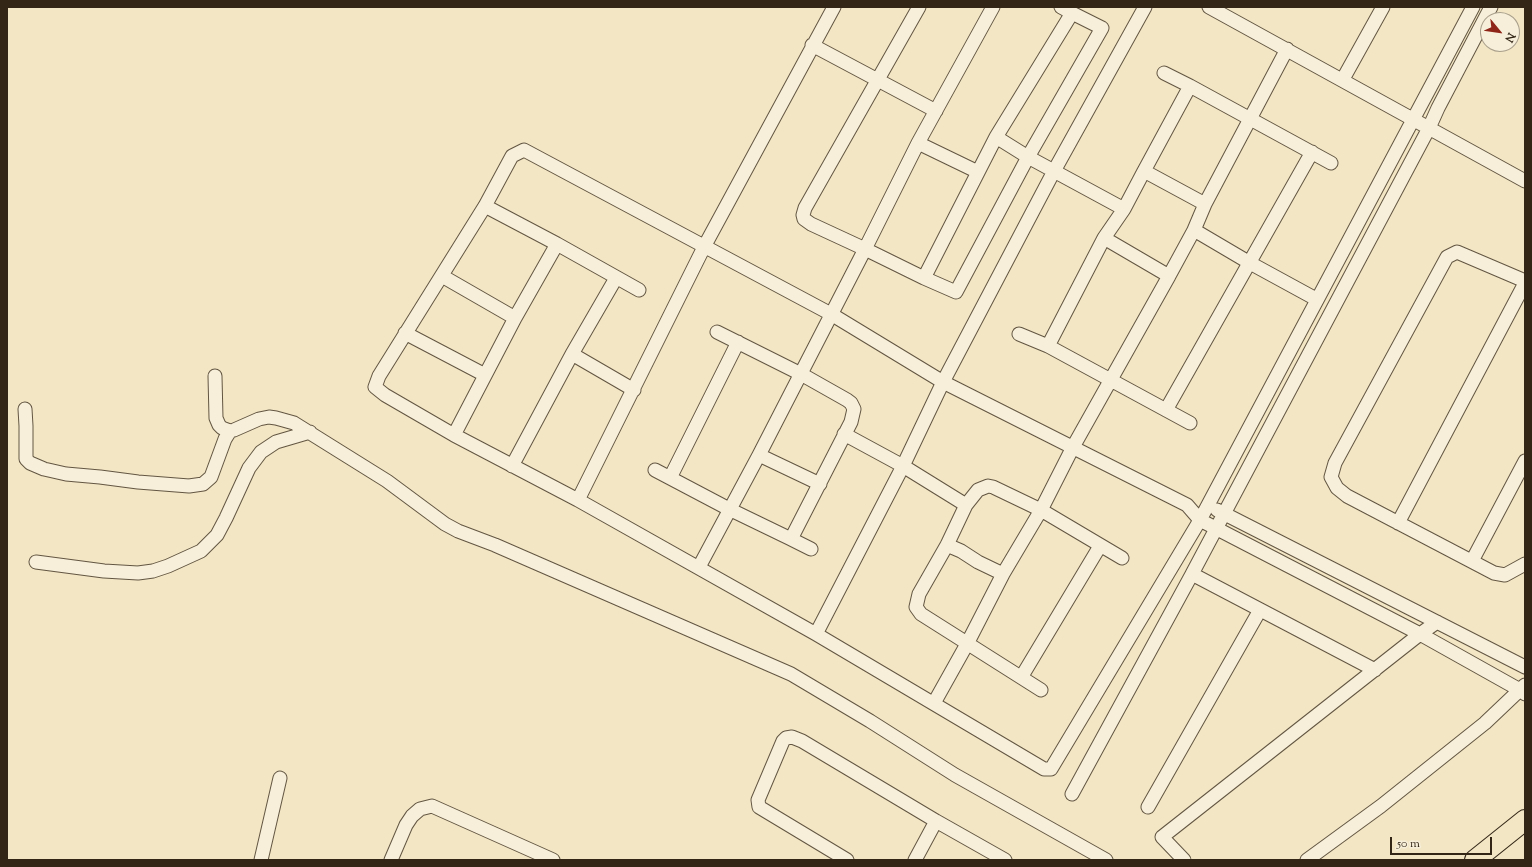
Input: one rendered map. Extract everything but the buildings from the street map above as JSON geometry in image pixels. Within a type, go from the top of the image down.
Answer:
[{"type":"highway","points":[[1475,860],[1525,820]]},
{"type":"street","points":[[578,500],[704,247],[812,45],[834,7]]},
{"type":"street","points":[[919,7],[805,208],[803,215],[804,219],[811,224],[924,278],[961,294],[1028,157],[1102,28],[1067,10],[996,137],[924,278]]},
{"type":"street","points":[[699,567],[801,374],[830,314],[865,249],[918,143],[993,7]]},
{"type":"street","points":[[816,634],[903,466],[943,382],[1054,171],[1145,7]]},
{"type":"street","points":[[1210,7],[1525,181]]},
{"type":"street","points":[[1307,860],[1381,806],[1485,723],[1524,689],[1200,520],[1187,505],[943,382],[830,314],[524,150],[512,156],[485,206],[405,333],[375,387],[385,395],[454,435],[578,500],[699,567],[934,703],[1044,769],[1051,769],[1200,520],[1316,299],[1414,119],[1472,7]]},
{"type":"street","points":[[1072,794],[1192,574],[1429,128],[1491,7]]},
{"type":"street","points":[[1343,80],[1382,8]]},
{"type":"street","points":[[812,45],[936,111]]},
{"type":"street","points":[[934,703],[967,644],[1003,574],[1041,510],[1073,447],[1194,230],[1205,204],[1287,49]]},
{"type":"street","points":[[1164,73],[1331,163]]},
{"type":"street","points":[[1048,346],[1104,238],[1124,209],[1190,86]]},
{"type":"street","points":[[996,137],[1028,157],[1124,209]]},
{"type":"street","points":[[918,143],[978,172]]},
{"type":"street","points":[[1166,410],[1312,152]]},
{"type":"street","points":[[1144,171],[1205,204]]},
{"type":"street","points":[[485,206],[639,290]]},
{"type":"street","points":[[1194,230],[1316,299]]},
{"type":"street","points":[[1104,238],[1169,276]]},
{"type":"street","points":[[454,435],[515,318],[557,244]]},
{"type":"street","points":[[1398,523],[1525,282],[1457,252],[1448,257],[1335,463],[1331,477],[1337,488],[1347,496],[1398,523],[1472,561],[1494,573],[1505,575],[1525,564]]},
{"type":"street","points":[[442,276],[515,318]]},
{"type":"street","points":[[512,466],[572,354],[616,278]]},
{"type":"street","points":[[717,332],[801,374],[851,403],[854,410],[854,413],[820,484],[791,539]]},
{"type":"street","points":[[405,333],[485,375]]},
{"type":"street","points":[[1019,334],[1048,346],[1190,423]]},
{"type":"street","points":[[670,478],[738,342]]},
{"type":"street","points":[[572,354],[634,390]]},
{"type":"street","points":[[215,376],[217,422],[222,428],[230,431],[259,419],[269,417],[294,423],[387,481],[445,524],[458,531],[495,545],[791,674],[870,721],[954,775],[1106,860]]},
{"type":"street","points":[[25,409],[26,459],[30,463],[44,469],[66,474],[145,483],[189,486],[198,485],[208,481],[213,473],[225,439],[230,431]]},
{"type":"street","points":[[36,562],[104,571],[138,573],[153,571],[168,566],[201,551],[217,535],[250,468],[261,452],[276,442],[310,432]]},
{"type":"street","points":[[844,434],[903,466],[966,505]]},
{"type":"street","points":[[759,455],[820,484]]},
{"type":"street","points":[[1472,561],[1525,461]]},
{"type":"street","points":[[655,470],[729,509],[811,549]]},
{"type":"street","points":[[1041,690],[1022,676],[967,644],[921,614],[916,607],[918,594],[947,545],[966,505],[975,493],[983,487],[988,486],[1002,490],[1041,510],[1122,558]]},
{"type":"street","points":[[1187,505],[1207,505],[1224,513],[1525,667]]},
{"type":"street","points":[[947,545],[1003,574]]},
{"type":"street","points":[[1022,676],[1100,546]]},
{"type":"street","points":[[1192,574],[1374,670]]},
{"type":"street","points":[[1148,807],[1260,610]]},
{"type":"street","points":[[1184,860],[1162,837],[1437,622]]},
{"type":"street","points":[[847,860],[759,807],[758,800],[783,741],[786,738],[792,737],[802,741],[936,821],[1005,860]]},
{"type":"street","points":[[261,860],[280,778]]},
{"type":"street","points":[[391,860],[406,825],[412,816],[420,809],[432,806],[553,860]]},
{"type":"street","points":[[915,860],[936,821]]}]
